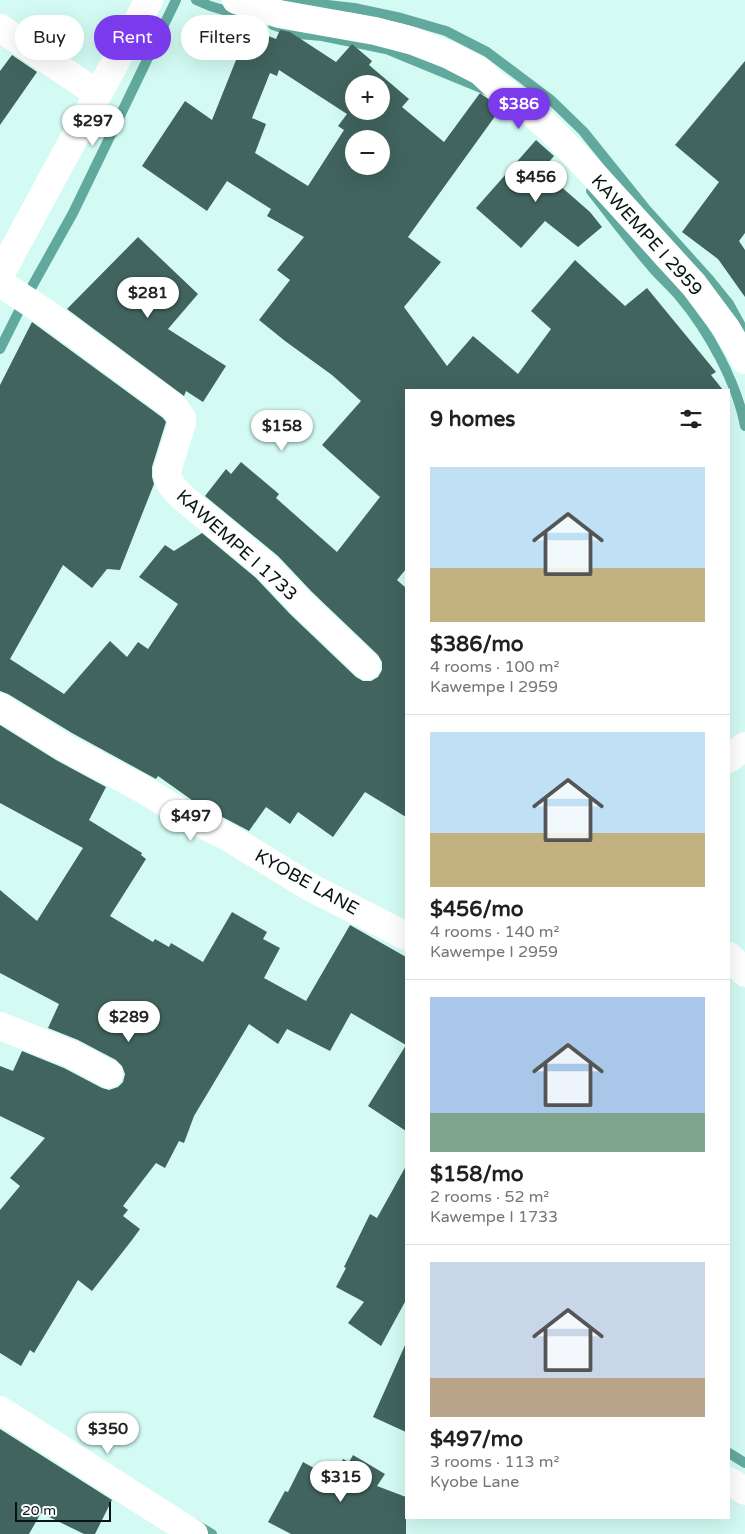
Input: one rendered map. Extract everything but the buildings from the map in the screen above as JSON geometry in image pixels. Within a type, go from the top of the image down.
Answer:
[{"type":"street","points":[[0,275],[149,0]]},
{"type":"street","name":"KAWEMPE I 2959","points":[[236,0],[279,14],[332,22],[413,41],[449,55],[480,71],[530,111],[583,163],[694,286],[726,328],[745,360]]},
{"type":"street","points":[[0,28],[98,94]]},
{"type":"street","name":"KAWEMPE I 1733","points":[[0,282],[49,315],[174,407],[182,418],[182,423],[167,471],[167,478],[171,485],[267,567],[301,603],[367,666]]},
{"type":"street","name":"KYOBE LANE","points":[[0,707],[64,747],[146,791],[188,817],[226,836],[310,887],[405,935]]},
{"type":"street","points":[[730,757],[745,746]]},
{"type":"street","points":[[730,957],[745,973]]},
{"type":"street","points":[[0,1026],[70,1054],[109,1074]]},
{"type":"street","points":[[0,1410],[194,1534]]},
{"type":"street","points":[[730,1482],[745,1491]]},
{"type":"waterway","points":[[0,349],[25,299],[73,213],[176,0]]},
{"type":"waterway","points":[[196,0],[240,15]]},
{"type":"waterway","points":[[284,0],[354,8],[401,18],[446,31],[487,52],[551,100],[583,131],[645,208],[729,304],[745,333]]},
{"type":"waterway","points":[[273,25],[299,34],[322,36],[386,49],[488,91]]},
{"type":"waterway","points":[[591,191],[643,257],[691,310],[701,325],[728,375],[741,409],[745,426]]},
{"type":"waterway","points":[[730,1454],[745,1463]]},
{"type":"waterway","points":[[195,1524],[212,1534]]}]
